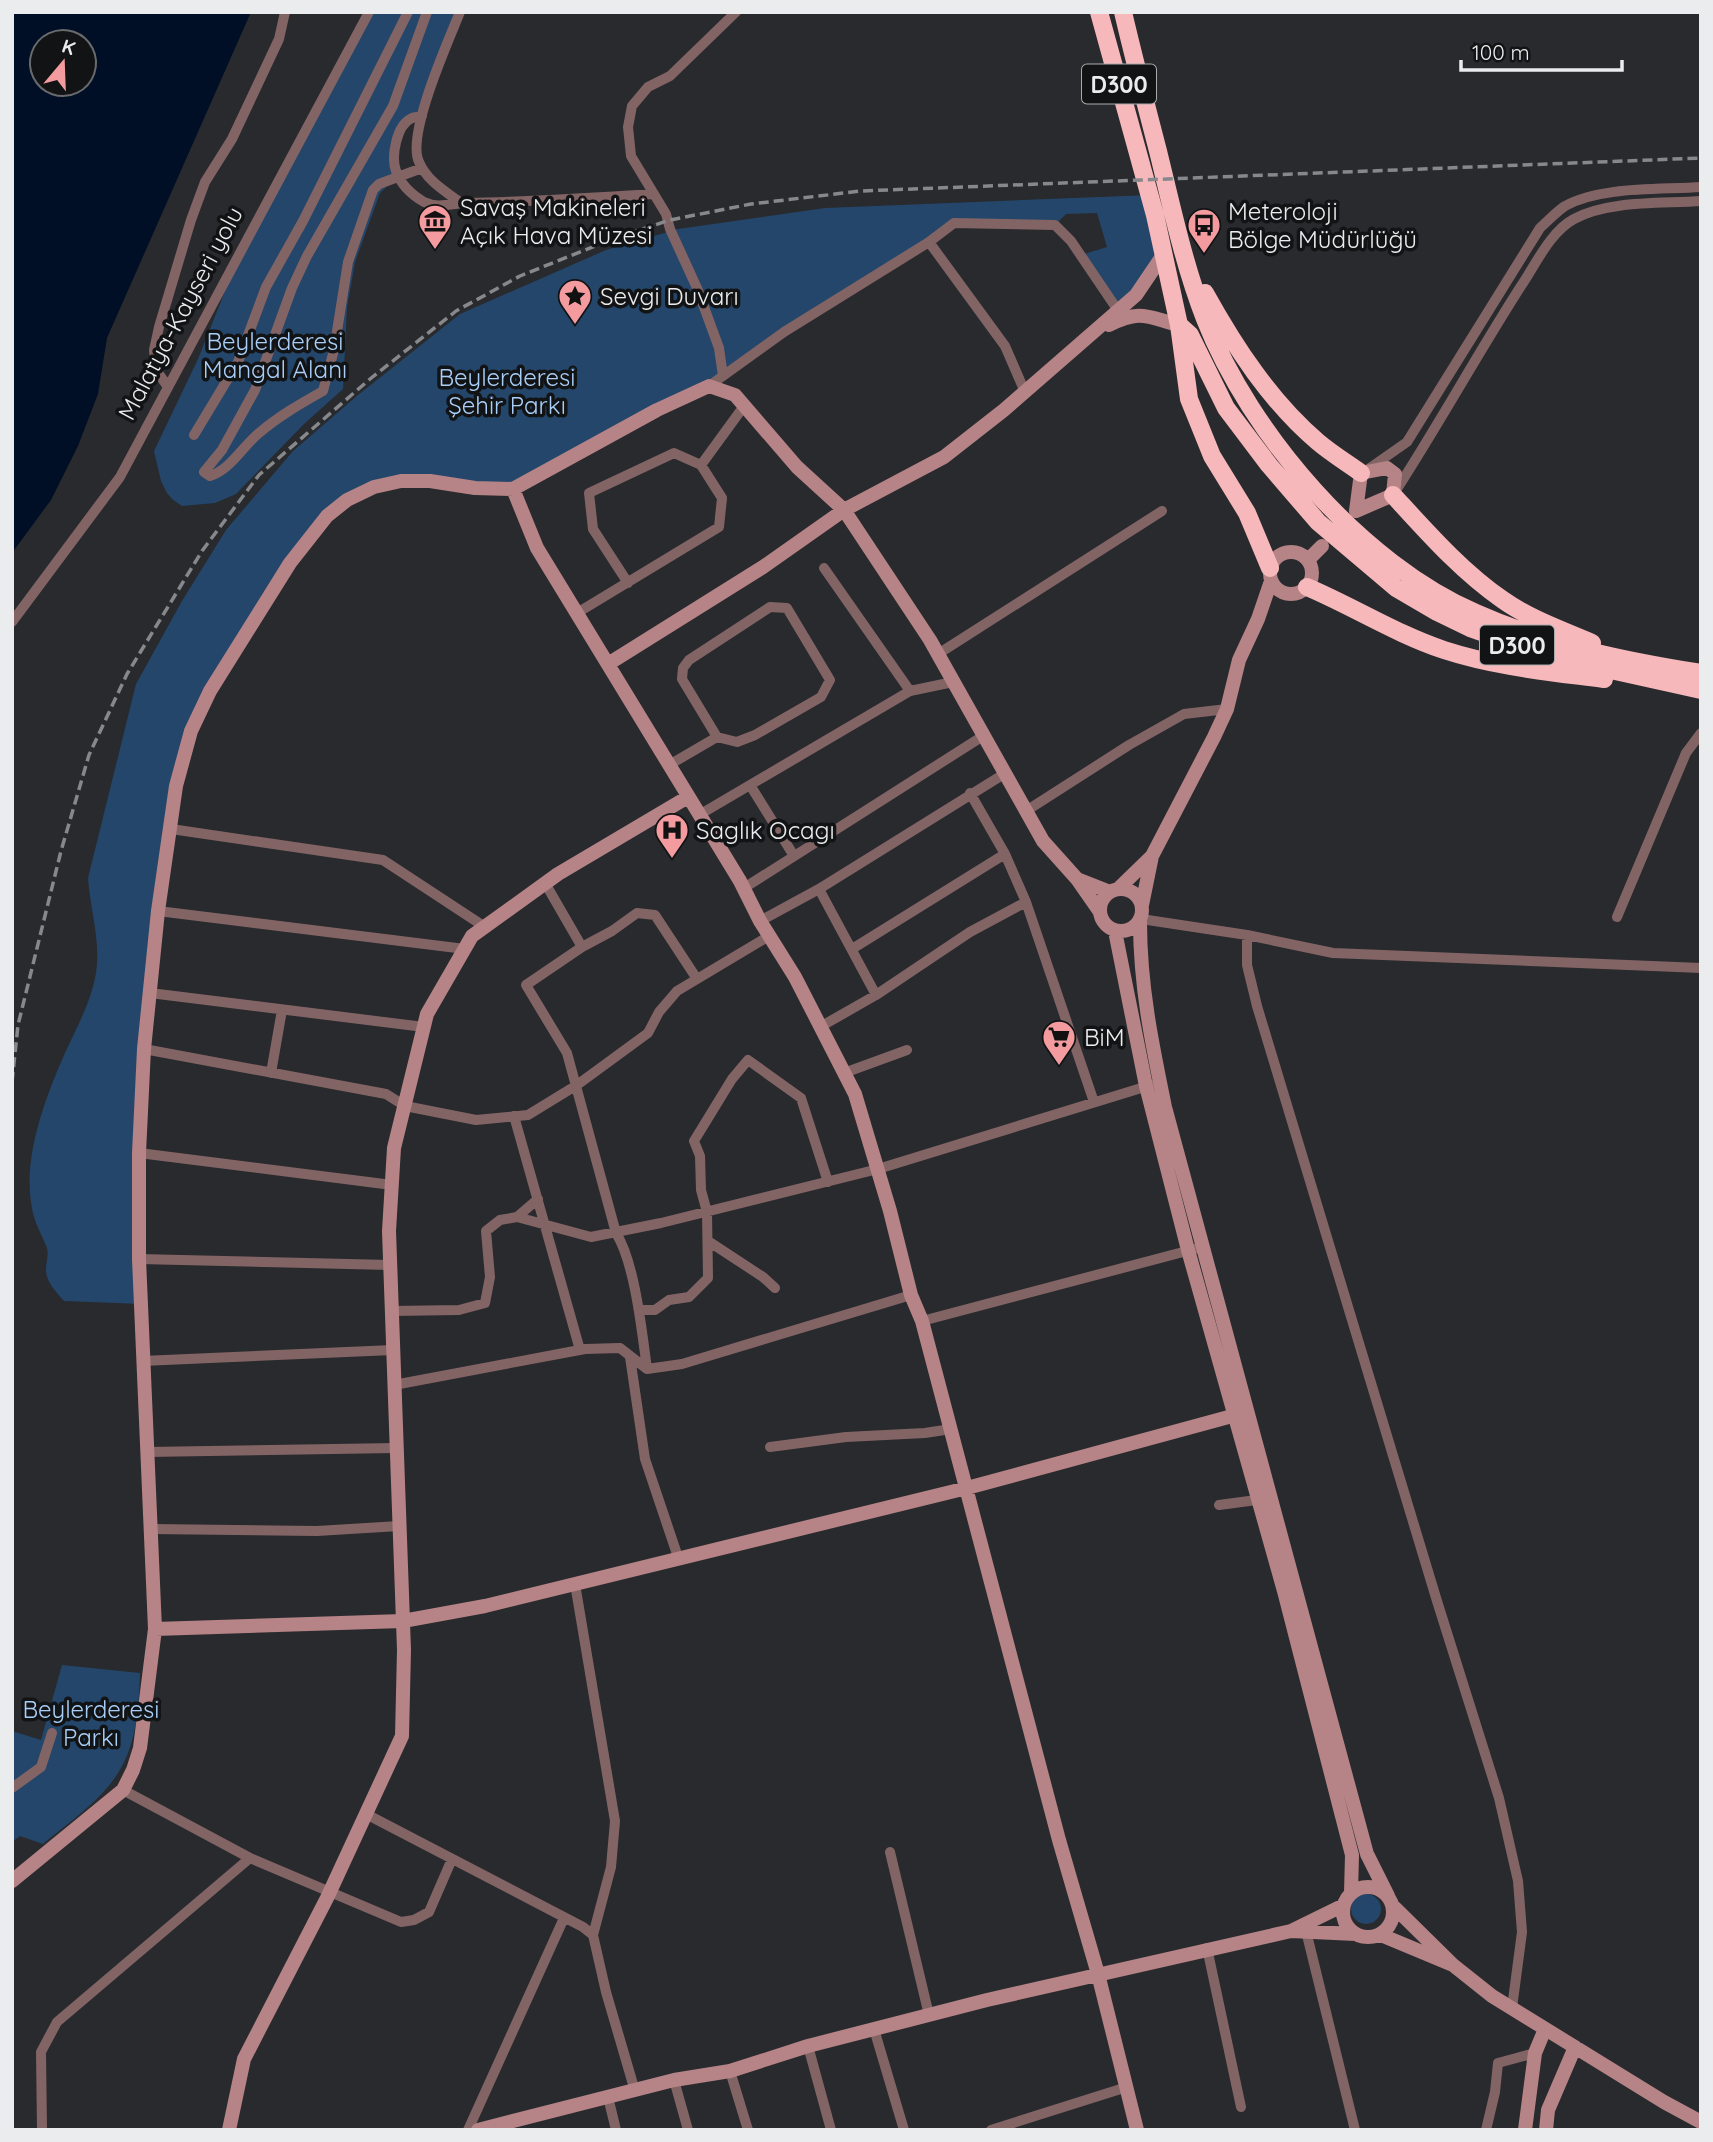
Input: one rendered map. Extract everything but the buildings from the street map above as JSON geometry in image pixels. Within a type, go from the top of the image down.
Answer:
[{"type":"highway","name":"D300","points":[[1099,12],[1139,155],[1185,259],[1206,321],[1247,403],[1296,470],[1333,508],[1359,546],[1396,588],[1470,628],[1552,657],[1701,691]]},
{"type":"highway","name":"D300","points":[[1123,12],[1158,153],[1163,212],[1163,255],[1179,325],[1190,335],[1226,408],[1269,465],[1318,522],[1474,613],[1542,639],[1640,664],[1701,673]]},
{"type":"highway","points":[[1185,259],[1231,340],[1276,400],[1318,442],[1361,473]]},
{"type":"highway","points":[[1179,325],[1189,399],[1212,456],[1247,513],[1271,574]]},
{"type":"highway","points":[[1393,495],[1424,530],[1504,601],[1539,620],[1640,664]]},
{"type":"highway","points":[[1307,587],[1347,604],[1377,623],[1444,650],[1509,667],[1701,691]]},
{"type":"main road","points":[[608,664],[763,567],[844,510],[944,457],[1092,334],[1121,314],[1163,255]]},
{"type":"main road","points":[[1121,314],[1143,314],[1179,325]]},
{"type":"main road","points":[[12,1881],[123,1790],[133,1770],[139,1748],[155,1629],[139,1259],[139,1153],[144,1049],[158,911],[176,786],[191,731],[210,691],[290,563],[327,516],[347,500],[374,487],[401,481],[430,481],[475,488],[513,488],[657,410],[709,386],[735,395],[797,467],[844,510],[938,654],[1043,841],[1077,879],[1100,912],[1103,922],[1115,931],[1195,1249],[1367,1854],[1390,1900],[1392,1923],[1381,1934],[1372,1938],[1356,1934],[1298,1931],[1207,1948],[808,2046],[730,2071],[674,2080],[478,2130]]},
{"type":"main road","points":[[1387,468],[1395,474],[1393,495],[1356,511],[1361,473],[1387,468]]},
{"type":"main road","points":[[513,488],[537,548],[744,888],[769,936],[795,977],[855,1094],[911,1295],[922,1321],[1059,1840],[1098,1974],[1137,2130]]},
{"type":"main road","points":[[1308,560],[1322,546]]},
{"type":"main road","points":[[1153,1084],[1140,965],[1141,915],[1152,856],[1227,709],[1239,660],[1258,619],[1271,574],[1277,557],[1289,552],[1302,555],[1308,560],[1312,574],[1307,587],[1294,594],[1287,594],[1280,591],[1271,574]]},
{"type":"main road","points":[[1258,619],[1287,594]]},
{"type":"main road","points":[[229,2130],[244,2059],[331,1891],[402,1736],[403,1621],[389,1231],[394,1148],[427,1014],[472,936],[545,883],[688,797]]},
{"type":"main road","points":[[1100,912],[1102,900],[1152,856]]},
{"type":"main road","points":[[1077,879],[1114,891],[1132,891],[1141,915]]},
{"type":"main road","points":[[1115,931],[1130,930],[1141,915]]},
{"type":"main road","points":[[155,1629],[403,1621],[485,1606],[967,1488],[1241,1413]]},
{"type":"main road","points":[[1265,1498],[1352,1855],[1344,1922],[1356,1934]]},
{"type":"main road","points":[[1298,1931],[1361,1888],[1378,1888],[1453,1965],[1512,2008],[1701,2122]]},
{"type":"main road","points":[[1381,1934],[1453,1965]]},
{"type":"main road","points":[[1525,2130],[1535,2053],[1545,2029]]},
{"type":"main road","points":[[1546,2130],[1548,2110],[1575,2047]]},
{"type":"street","points":[[169,387],[156,370],[155,350],[159,327],[191,220],[205,182],[232,139],[269,59],[285,12]]},
{"type":"street","name":"Malatya-Kayseri yolu","points":[[12,622],[120,477],[369,12]]},
{"type":"street","points":[[194,435],[238,362],[266,287],[309,211],[408,12]]},
{"type":"street","points":[[422,168],[379,184],[373,190],[348,262],[334,350],[323,391],[287,411],[258,433],[222,472],[210,476],[204,472],[222,450],[255,390],[307,256],[390,112],[428,12]]},
{"type":"street","points":[[460,12],[416,137],[417,159],[428,178],[461,203]]},
{"type":"street","points":[[723,376],[715,335],[697,288],[670,229],[666,214],[631,156],[628,127],[632,106],[648,87],[670,76],[736,12]]},
{"type":"street","points":[[422,116],[412,118],[402,126],[396,144],[395,169],[402,185],[428,204],[446,206],[461,203],[529,202],[654,194]]},
{"type":"street","points":[[1361,473],[1407,442],[1540,228],[1564,207],[1587,197],[1701,187]]},
{"type":"street","points":[[1393,495],[1495,326],[1555,235],[1573,219],[1604,208],[1701,201]]},
{"type":"street","points":[[709,386],[784,332],[929,242],[954,223],[1055,225],[1072,241],[1121,314]]},
{"type":"street","points":[[929,242],[1005,345],[1025,392]]},
{"type":"street","points":[[701,465],[744,406]]},
{"type":"street","points":[[577,612],[628,583],[719,527],[722,498],[701,465],[674,453],[589,493],[593,529],[628,583]]},
{"type":"street","points":[[938,654],[1162,511]]},
{"type":"street","points":[[824,568],[910,691]]},
{"type":"street","points":[[669,765],[717,737],[737,742],[755,735],[821,697],[830,680],[787,608],[770,607],[689,660],[683,668],[682,679],[717,737]]},
{"type":"street","points":[[699,815],[910,691],[953,682]]},
{"type":"street","points":[[1026,811],[1184,714],[1227,709]]},
{"type":"street","points":[[1617,917],[1686,754],[1701,733]]},
{"type":"street","points":[[744,888],[983,736]]},
{"type":"street","points":[[760,920],[819,889],[1004,774]]},
{"type":"street","points":[[750,785],[794,856]]},
{"type":"street","points":[[970,793],[1005,853],[1026,902],[1094,1102]]},
{"type":"street","points":[[171,829],[383,860],[485,927]]},
{"type":"street","points":[[852,949],[1005,853]]},
{"type":"street","points":[[545,883],[582,947]]},
{"type":"street","points":[[819,889],[876,995]]},
{"type":"street","points":[[821,1027],[876,995],[970,932],[1026,902]]},
{"type":"street","points":[[158,911],[465,949]]},
{"type":"street","points":[[647,1369],[639,1310],[624,1245],[616,1233],[568,1053],[526,985],[582,947],[612,932],[637,913],[655,915],[697,979]]},
{"type":"street","points":[[1141,915],[1333,953],[1701,968]]},
{"type":"street","points":[[1247,935],[1247,965],[1257,1006],[1499,1798],[1518,1881],[1522,1932],[1512,2008]]},
{"type":"street","points":[[144,1049],[386,1094],[405,1106],[475,1120],[528,1115],[577,1085],[648,1033],[659,1012],[677,991],[769,936]]},
{"type":"street","points":[[150,993],[424,1027]]},
{"type":"street","points":[[271,1073],[282,1010]]},
{"type":"street","points":[[844,1073],[907,1050]]},
{"type":"street","points":[[639,1310],[654,1310],[669,1300],[689,1297],[708,1278],[707,1212],[701,1190],[700,1156],[694,1141],[748,1060],[801,1098],[828,1182]]},
{"type":"street","points":[[391,1311],[459,1310],[485,1303],[490,1277],[486,1231],[500,1220],[517,1217],[591,1237],[616,1233],[878,1170],[1153,1084]]},
{"type":"street","points":[[514,1116],[580,1350]]},
{"type":"street","points":[[139,1153],[392,1185]]},
{"type":"street","points":[[517,1217],[538,1199]]},
{"type":"street","points":[[708,1241],[763,1277],[775,1288]]},
{"type":"street","points":[[922,1321],[1195,1249]]},
{"type":"street","points":[[139,1259],[390,1265]]},
{"type":"street","points":[[394,1385],[580,1350],[620,1348],[647,1369],[682,1364],[911,1295]]},
{"type":"street","points":[[142,1361],[393,1350]]},
{"type":"street","points":[[630,1357],[645,1459],[680,1560]]},
{"type":"street","points":[[770,1447],[846,1437],[950,1429]]},
{"type":"street","points":[[147,1452],[396,1448]]},
{"type":"street","points":[[1219,1505],[1265,1498]]},
{"type":"street","points":[[151,1529],[317,1531],[399,1526]]},
{"type":"street","points":[[575,1584],[615,1821],[611,1867],[593,1935],[606,1992],[635,2091]]},
{"type":"street","points":[[12,1788],[41,1767],[52,1733]]},
{"type":"street","points":[[123,1790],[250,1857],[401,1922],[414,1920],[429,1912],[452,1859]]},
{"type":"street","points":[[366,1814],[593,1935]]},
{"type":"street","points":[[890,1852],[929,2015]]},
{"type":"street","points":[[42,2130],[41,2052],[57,2022],[250,1857]]},
{"type":"street","points":[[468,2130],[564,1918]]},
{"type":"street","points":[[1298,1931],[1354,2130]]},
{"type":"street","points":[[1207,1948],[1241,2106]]},
{"type":"street","points":[[874,2029],[904,2130]]},
{"type":"street","points":[[808,2046],[831,2130]]},
{"type":"street","points":[[1486,2130],[1495,2092],[1498,2063],[1535,2053]]},
{"type":"street","points":[[730,2071],[748,2130]]},
{"type":"street","points":[[674,2080],[688,2130]]},
{"type":"street","points":[[991,2130],[1127,2087]]},
{"type":"street","points":[[608,2097],[616,2130]]},
{"type":"green space","name":"Beylerderesi Mangal Alanı","points":[[369,12],[460,12],[422,116],[412,118],[396,144],[398,176],[380,193],[355,262],[347,308],[343,389],[304,424],[236,494],[215,503],[182,506],[167,493],[161,481],[154,451],[198,359],[241,251]]},
{"type":"green space","name":"Beylerderesi Şehir Parkı","points":[[1150,195],[1163,255],[1119,310],[1081,255],[1107,247],[1097,213],[1066,214],[1055,225],[954,224],[709,386],[513,489],[401,481],[327,516],[191,731],[146,1030],[141,1304],[64,1301],[47,1278],[48,1251],[33,1213],[30,1169],[43,1109],[94,984],[97,949],[88,878],[136,684],[182,601],[226,530],[293,451],[460,314],[606,250],[678,229],[825,208]]},
{"type":"green space","name":"Beylerderesi Parkı","points":[[62,1665],[140,1673],[138,1709],[131,1746],[121,1768],[105,1790],[43,1844],[20,1836],[12,1842],[12,1731],[41,1740]]},
{"type":"green space","points":[[1366,1894],[1376,1899],[1381,1909],[1376,1919],[1366,1924],[1356,1919],[1351,1909],[1356,1899]]},
{"type":"shaded area","points":[[12,12],[251,12],[107,338],[98,394],[78,446],[51,500],[12,553]]},
{"type":"railway","points":[[12,1082],[18,1025],[61,851],[89,755],[127,674],[202,551],[259,475],[370,379],[456,311],[520,276],[615,238],[670,220],[751,204],[861,191],[1701,158]]},
{"type":"place","name":"Savaş Makineleri Açık Hava Müzesi","points":[[435,251]]},
{"type":"place","name":"Meteroloji Bölge Müdürlüğü","points":[[1204,255]]},
{"type":"place","name":"Sevgi Duvarı","points":[[575,326]]},
{"type":"place","name":"Saglık Ocagı","points":[[672,860]]},
{"type":"place","name":"BiM","points":[[1059,1067]]}]
